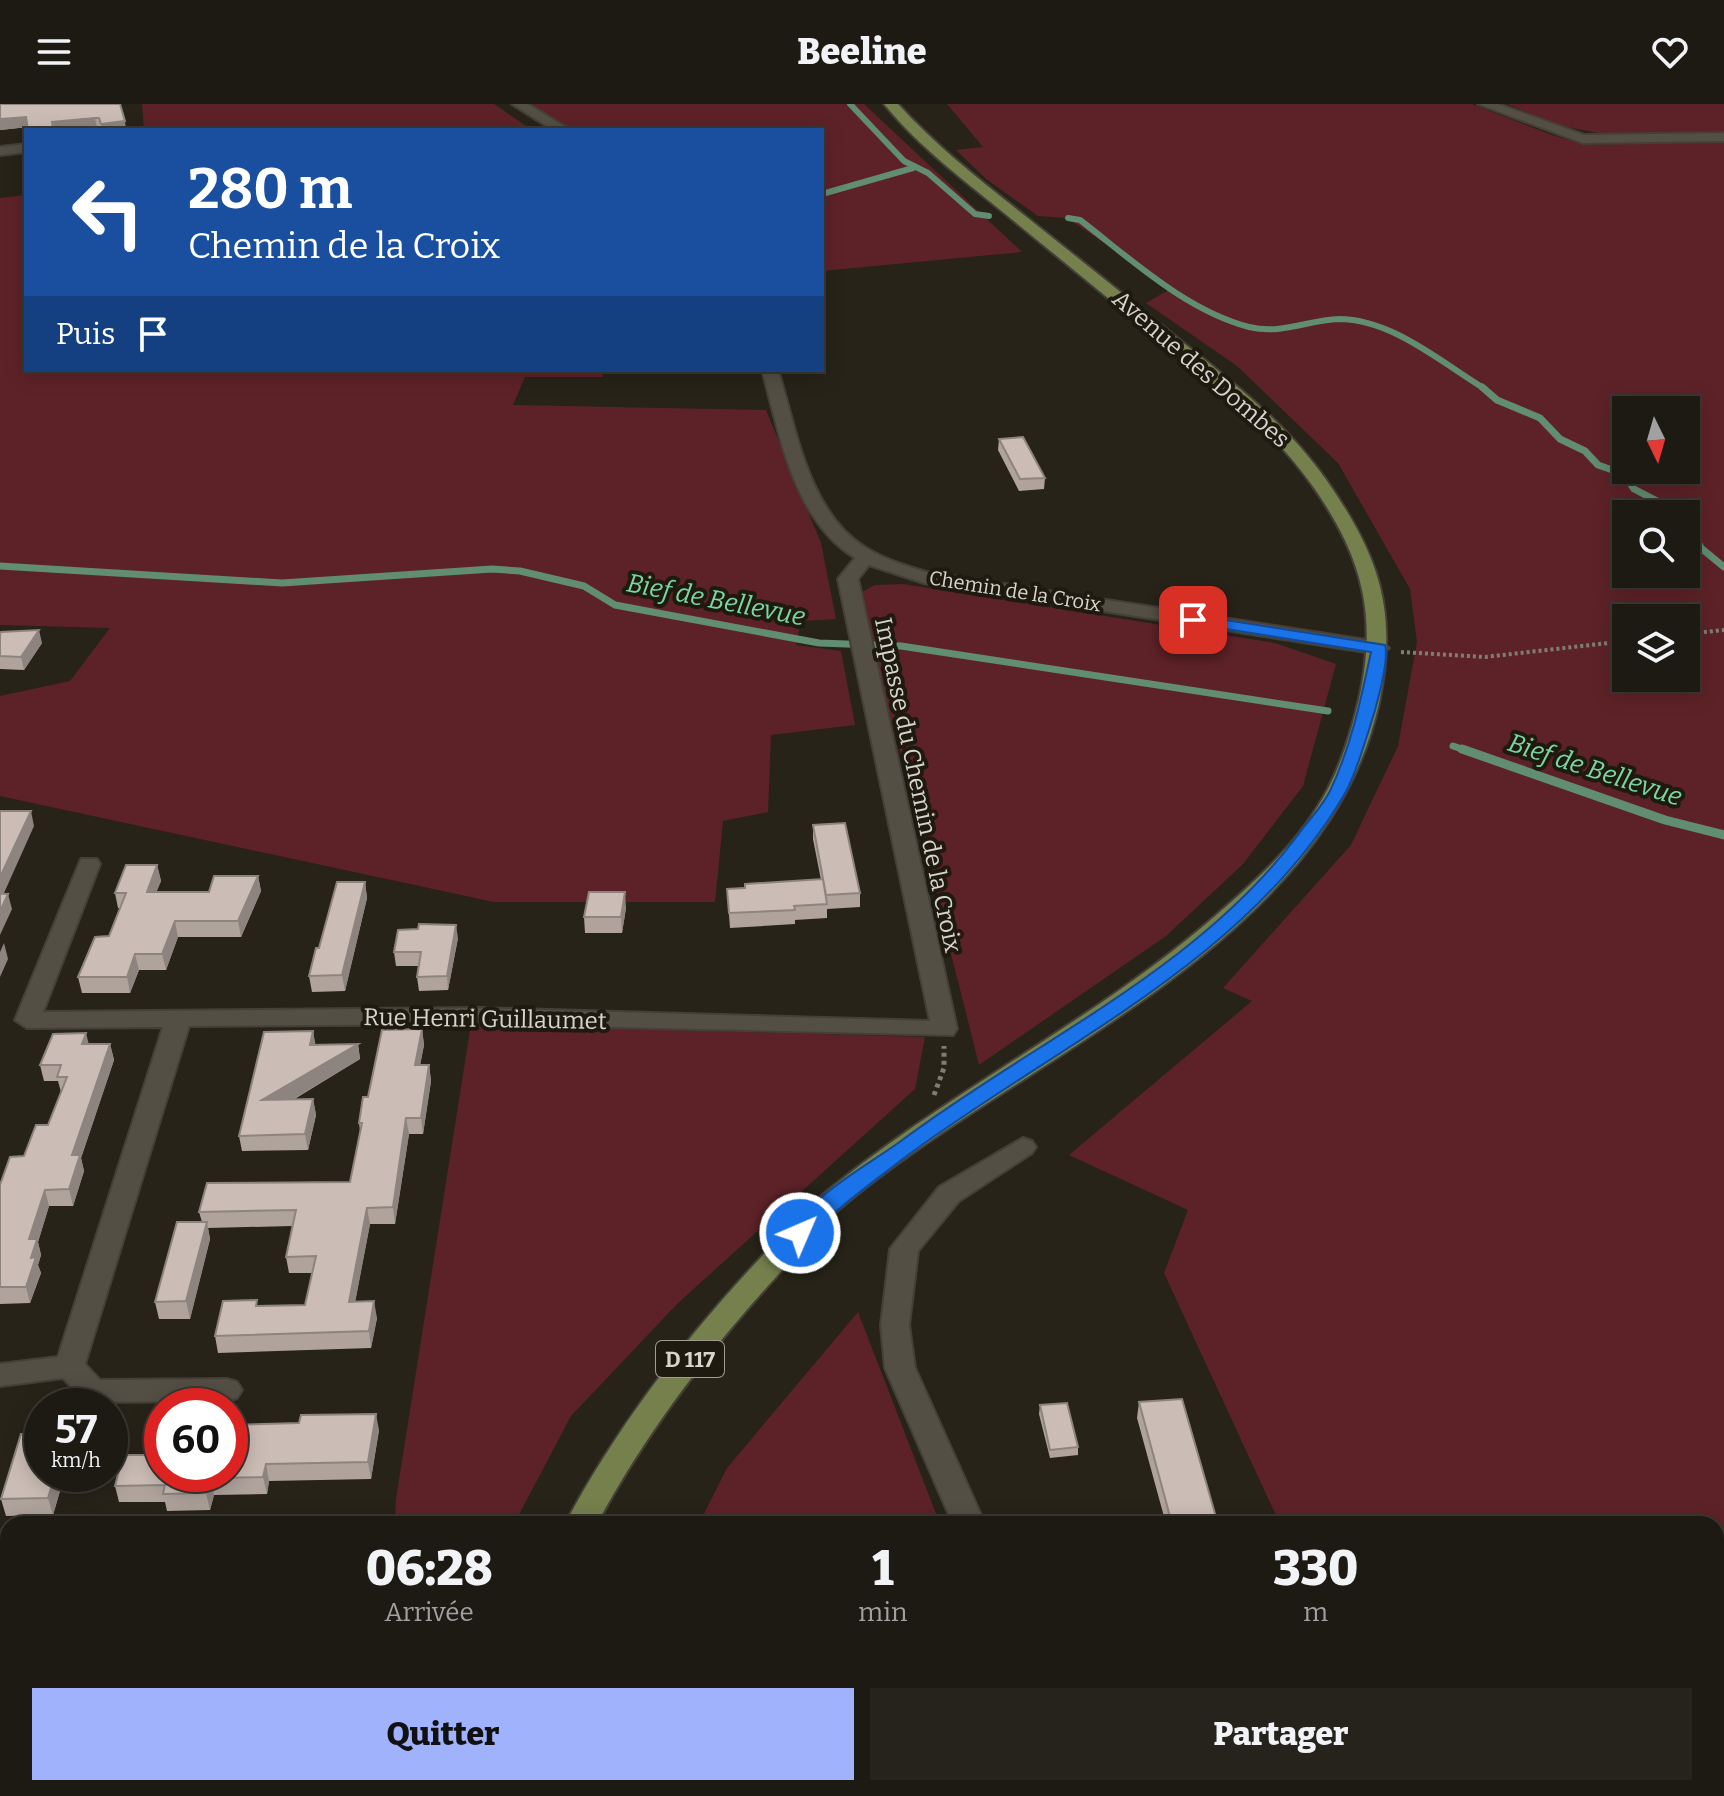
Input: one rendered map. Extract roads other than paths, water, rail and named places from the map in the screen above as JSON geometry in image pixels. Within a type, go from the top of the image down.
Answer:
[{"type":"main road","name":"Avenue des Dombes","points":[[585,1516],[601,1485],[715,1324],[821,1211],[927,1131],[1113,1010],[1215,932],[1283,866],[1337,793],[1366,717],[1379,648],[1375,597],[1353,541],[1319,480],[1283,435],[951,163],[917,133],[891,104]]},
{"type":"street","points":[[519,104],[560,128]]},
{"type":"street","points":[[1485,104],[1583,139],[1615,141],[1724,137]]},
{"type":"street","points":[[0,151],[24,148]]},
{"type":"street","name":"Chemin de la Croix","points":[[771,372],[798,460],[822,513],[846,542],[866,556],[924,577],[1379,648]]},
{"type":"street","name":"Impasse du Chemin de la Croix","points":[[866,556],[848,579],[944,1029]]},
{"type":"street","name":"Rue Henri Guillaumet","points":[[89,864],[27,1020],[478,1016],[944,1029]]},
{"type":"street","points":[[70,1366],[178,1020]]},
{"type":"street","points":[[965,1516],[900,1368],[895,1325],[904,1249],[949,1194],[1023,1147]]},
{"type":"street","points":[[0,1375],[70,1366]]},
{"type":"street","points":[[70,1366],[93,1391],[144,1391]]},
{"type":"waterway","points":[[850,104],[904,161],[928,173],[975,214],[989,216]]},
{"type":"waterway","points":[[824,193],[913,168]]},
{"type":"waterway","points":[[1068,218],[1080,220],[1160,282],[1225,319],[1261,329],[1339,319],[1378,326],[1416,344],[1482,387]]},
{"type":"waterway","points":[[1482,387],[1497,400],[1540,418],[1560,439],[1585,451],[1598,465],[1624,474],[1634,489],[1655,500]]},
{"type":"waterway","points":[[1700,546],[1724,567]]},
{"type":"waterway","name":"Bief de Bellevue","points":[[0,566],[282,583],[492,569],[520,571],[584,586],[615,605],[819,643],[901,646],[1328,711]]},
{"type":"waterway","name":"Bief de Bellevue","points":[[1453,746],[1462,749]]},
{"type":"waterway","name":"Bief de Bellevue","points":[[1462,749],[1468,751]]},
{"type":"waterway","name":"Bief de Bellevue","points":[[1462,749],[1665,820],[1724,835]]}]
